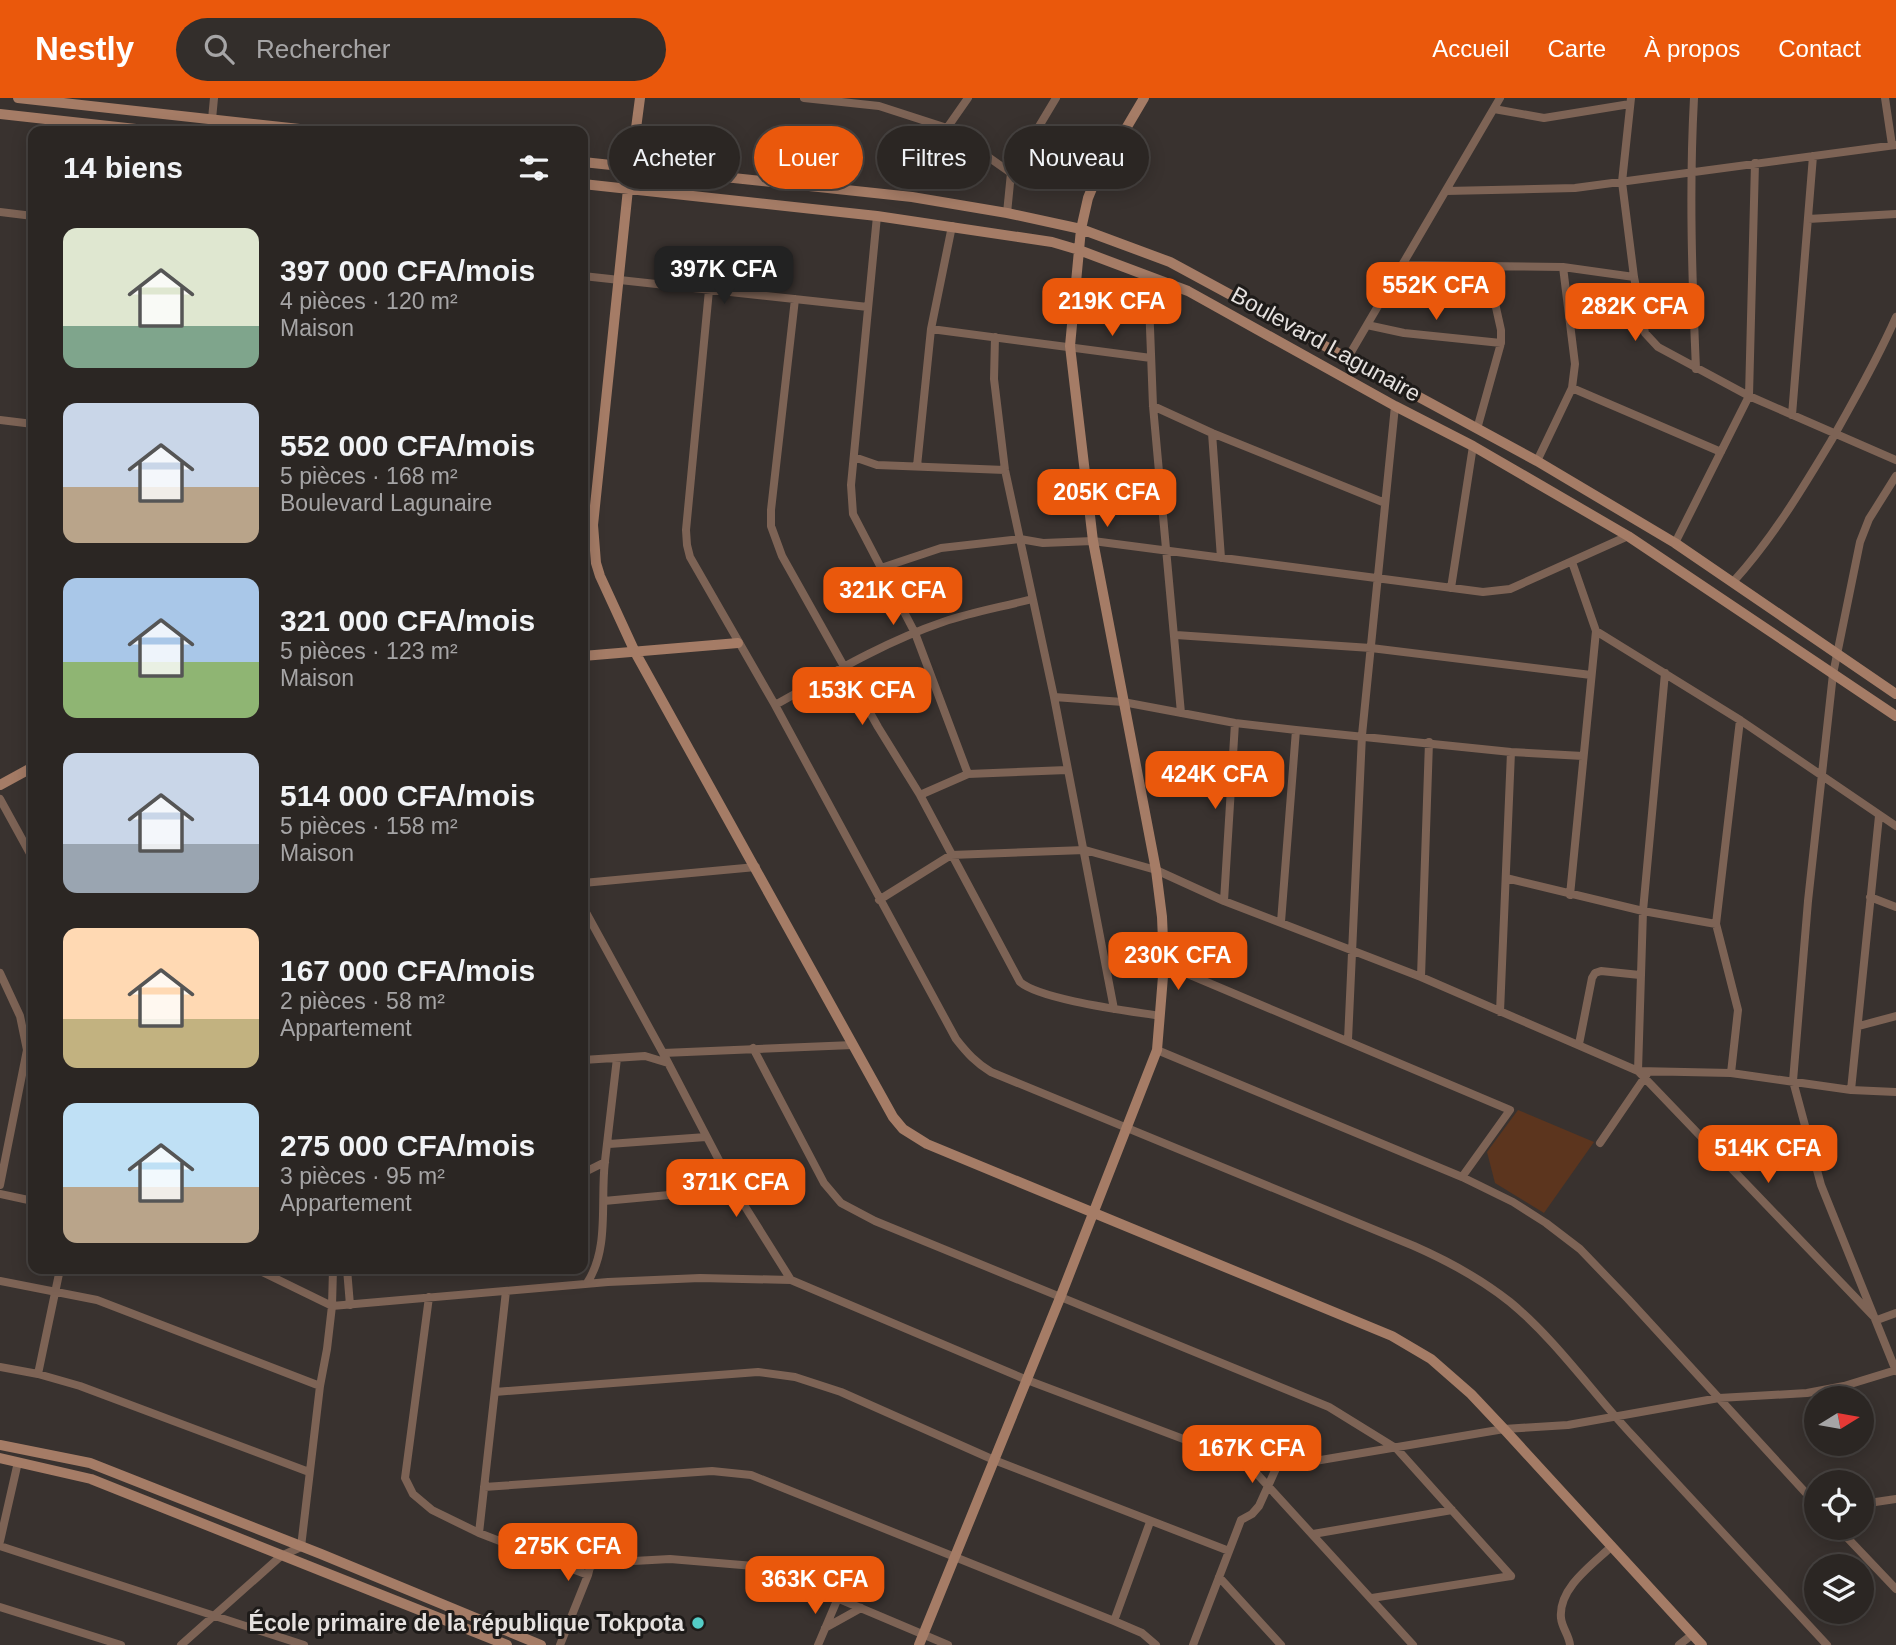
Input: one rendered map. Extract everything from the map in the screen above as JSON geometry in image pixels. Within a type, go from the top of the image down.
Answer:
[{"type":"street","points":[[18,98],[274,126]]},
{"type":"street","points":[[212,119],[214,98]]},
{"type":"street","points":[[636,126],[640,98]]},
{"type":"street","points":[[806,98],[881,102],[942,126]]},
{"type":"street","points":[[948,126],[968,98]]},
{"type":"street","points":[[1039,126],[1056,98]]},
{"type":"street","points":[[921,1640],[1157,1050],[1164,964],[1162,917],[1156,870],[1093,541],[1070,346],[1081,229],[1088,198],[1095,181],[1144,98]]},
{"type":"street","points":[[1348,359],[1500,98]]},
{"type":"street","points":[[1694,98],[1689,173],[1696,369]]},
{"type":"street","points":[[1446,191],[1559,189],[1622,183],[1894,145],[1885,98]]},
{"type":"street","points":[[1494,109],[1544,118],[1631,101],[1622,183],[1634,277],[1646,333],[1658,346],[1749,396],[1896,460]]},
{"type":"street","points":[[0,114],[109,126]]},
{"type":"street","points":[[1791,415],[1813,156]]},
{"type":"street","name":"Boulevard Lagunaire","points":[[588,163],[609,165]]},
{"type":"street","points":[[1675,543],[1749,396],[1755,163]]},
{"type":"street","name":"Boulevard Lagunaire","points":[[740,179],[912,197],[1007,213],[1081,229],[1170,262],[1537,461],[1675,543],[1896,694]]},
{"type":"street","name":"Boulevard Lagunaire","points":[[588,185],[609,187]]},
{"type":"street","points":[[628,189],[593,525],[596,563],[635,652],[893,1117],[909,1133],[927,1144],[1392,1336],[1431,1359],[1471,1394],[1702,1645]]},
{"type":"street","name":"Boulevard Lagunaire","points":[[628,189],[877,216],[1052,242],[1188,291],[1395,406],[1473,446],[1628,536],[1896,716]]},
{"type":"street","points":[[1007,213],[1009,189]]},
{"type":"street","points":[[0,212],[28,215]]},
{"type":"street","points":[[1808,219],[1896,214]]},
{"type":"street","points":[[877,216],[850,497],[853,514],[915,633],[968,774]]},
{"type":"street","points":[[917,466],[931,329],[952,226]]},
{"type":"street","points":[[1402,265],[1563,267],[1634,277]]},
{"type":"street","points":[[1477,429],[1501,343],[1501,330],[1487,267]]},
{"type":"street","points":[[1537,461],[1572,388],[1574,364],[1563,267]]},
{"type":"street","points":[[1148,276],[1153,406],[1165,550],[1176,635],[1181,713]]},
{"type":"street","points":[[588,277],[868,307]]},
{"type":"street","points":[[709,290],[686,530],[690,557],[775,705],[956,1039],[977,1064],[1006,1079],[1127,1126],[1448,1261],[1481,1282],[1527,1318],[1827,1645]]},
{"type":"street","points":[[795,299],[771,526],[782,556],[920,795],[1020,982],[1033,991],[1160,1016]]},
{"type":"street","points":[[1733,582],[1783,520],[1876,362],[1896,317]]},
{"type":"street","points":[[1367,325],[1404,334],[1501,343]]},
{"type":"street","points":[[931,329],[1150,358]]},
{"type":"street","points":[[995,337],[994,379],[1005,470],[1085,850],[1114,1009]]},
{"type":"street","points":[[1572,388],[1721,452]]},
{"type":"street","points":[[1153,406],[1212,433],[1385,503]]},
{"type":"street","points":[[1348,1041],[1362,735],[1395,406]]},
{"type":"street","points":[[0,420],[28,423]]},
{"type":"street","points":[[1212,433],[1221,558]]},
{"type":"street","points":[[1451,588],[1473,446]]},
{"type":"street","points":[[854,457],[877,466],[1005,470]]},
{"type":"street","points":[[266,1274],[332,1306],[587,1283],[700,1278],[791,1280],[1027,1380],[1247,1463],[1309,1462],[1504,1429],[1568,1425],[1719,1398],[1807,1393],[1896,1371],[1821,1185],[1793,1081],[1808,901],[1833,674],[1860,542],[1869,519],[1896,476]]},
{"type":"street","points":[[881,568],[941,548],[1020,539],[1043,542],[1093,541],[1483,592],[1510,589],[1628,536]]},
{"type":"street","points":[[1570,895],[1596,631],[1572,562]]},
{"type":"street","points":[[775,705],[915,633],[944,621],[1031,599]]},
{"type":"street","points":[[1596,631],[1740,720],[1896,826]]},
{"type":"street","points":[[1176,635],[1371,648],[1591,676]]},
{"type":"street","points":[[588,656],[738,643]]},
{"type":"street","points":[[1600,1143],[1644,1073],[1640,975],[1643,911],[1665,673]]},
{"type":"street","points":[[1054,697],[1123,702],[1235,723],[1296,730],[1511,752],[1583,755]]},
{"type":"street","points":[[1731,1073],[1738,1010],[1716,924],[1740,720]]},
{"type":"street","points":[[1224,901],[1235,723]]},
{"type":"street","points":[[1281,922],[1296,730]]},
{"type":"street","points":[[1421,977],[1429,742]]},
{"type":"street","points":[[1500,1012],[1511,752]]},
{"type":"street","points":[[0,785],[28,770]]},
{"type":"street","points":[[920,795],[968,774],[1067,770]]},
{"type":"street","points":[[0,799],[28,850]]},
{"type":"street","points":[[1851,1090],[1880,816]]},
{"type":"street","points":[[880,900],[951,855],[1085,850],[1156,870],[1224,901],[1421,977],[1644,1073],[1877,1320]]},
{"type":"street","points":[[588,883],[756,867]]},
{"type":"street","points":[[1506,878],[1643,911],[1716,924]]},
{"type":"street","points":[[1870,897],[1896,907]]},
{"type":"street","points":[[588,917],[734,1189],[791,1280]]},
{"type":"street","points":[[1164,964],[1510,1110],[1462,1177]]},
{"type":"street","points":[[1579,1044],[1595,973],[1601,971],[1640,975]]},
{"type":"street","points":[[0,973],[20,1016],[27,1050],[0,1185]]},
{"type":"street","points":[[1859,1026],[1896,1016]]},
{"type":"street","points":[[645,1056],[657,1042]]},
{"type":"street","points":[[663,1053],[853,1045]]},
{"type":"street","points":[[753,1048],[816,1171],[841,1203],[875,1221],[1329,1407],[1397,1449],[1511,1576],[1372,1598]]},
{"type":"street","points":[[1157,1050],[1462,1177],[1513,1202],[1546,1223],[1580,1249],[1804,1491]]},
{"type":"street","points":[[588,1060],[645,1056],[668,1063]]},
{"type":"street","points":[[587,1283],[597,1267],[617,1058]]},
{"type":"street","points":[[1644,1073],[1731,1073],[1851,1090],[1896,1092]]},
{"type":"street","points":[[608,1144],[705,1137]]},
{"type":"street","points":[[588,1170],[605,1162]]},
{"type":"street","points":[[588,1175],[605,1181]]},
{"type":"street","points":[[604,1201],[734,1189]]},
{"type":"street","points":[[0,1195],[28,1200]]},
{"type":"street","points":[[597,1267],[608,1282]]},
{"type":"street","points":[[38,1374],[59,1274]]},
{"type":"street","points":[[301,1547],[332,1306],[332,1274]]},
{"type":"street","points":[[347,1274],[350,1305]]},
{"type":"street","points":[[0,1281],[57,1290],[97,1300],[320,1386]]},
{"type":"street","points":[[479,1533],[506,1291]]},
{"type":"street","points":[[429,1297],[405,1478],[413,1494],[426,1506],[479,1533],[588,1575]]},
{"type":"street","points":[[1877,1320],[1896,1313]]},
{"type":"street","points":[[0,1367],[80,1386],[309,1472]]},
{"type":"street","points":[[495,1392],[758,1372],[795,1377],[841,1392],[994,1460],[1229,1551]]},
{"type":"street","points":[[0,1445],[90,1463],[541,1645]]},
{"type":"street","points":[[0,1458],[91,1479],[183,1513],[281,1556],[507,1645]]},
{"type":"street","points":[[18,1462],[0,1543],[304,1645]]},
{"type":"street","points":[[1247,1463],[1413,1645]]},
{"type":"street","points":[[1193,1645],[1241,1520],[1256,1511],[1278,1464]]},
{"type":"street","points":[[484,1487],[712,1471],[751,1475],[1114,1621],[1142,1633],[1156,1645]]},
{"type":"street","points":[[1874,1502],[1896,1499]]},
{"type":"street","points":[[1313,1534],[1452,1510]]},
{"type":"street","points":[[1114,1621],[1150,1522]]},
{"type":"street","points":[[1849,1540],[1896,1589]]},
{"type":"street","points":[[1570,1645],[1562,1609],[1569,1590],[1612,1546]]},
{"type":"street","points":[[181,1645],[281,1556],[301,1547]]},
{"type":"street","points":[[560,1645],[593,1564],[642,1559],[737,1563],[773,1571],[861,1608],[921,1640],[948,1645]]},
{"type":"street","points":[[1219,1577],[1281,1645]]},
{"type":"street","points":[[818,1645],[838,1598]]},
{"type":"street","points":[[0,1607],[121,1645]]},
{"type":"street","points":[[825,1628],[861,1608]]},
{"type":"street","points":[[1564,1627],[1578,1645]]},
{"type":"street","points":[[1679,1645],[1693,1634]]},
{"type":"shaded area","points":[[1518,1110],[1594,1142],[1544,1213],[1495,1183],[1487,1152]]},
{"type":"place","name":"École primaire de la république Tokpota","points":[[698,1623]]}]
